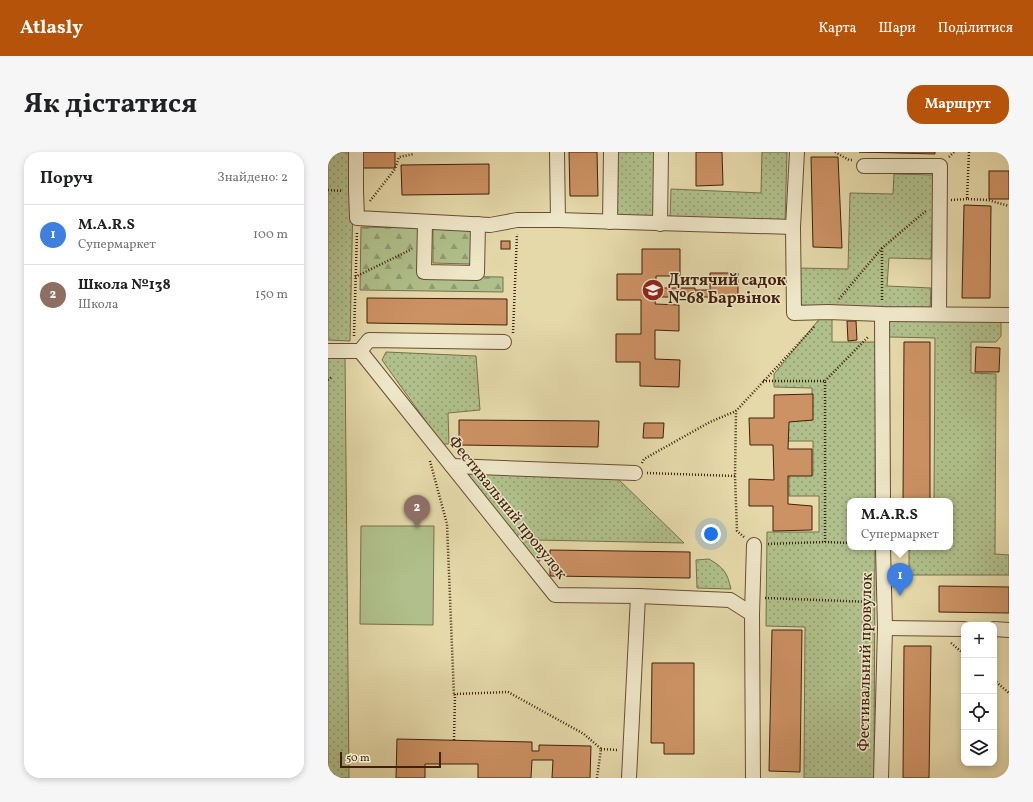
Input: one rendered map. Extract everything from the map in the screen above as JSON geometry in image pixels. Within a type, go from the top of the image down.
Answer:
[{"type":"lane","points":[[356,152],[357,218],[490,225],[517,220],[558,220],[793,228]]},
{"type":"lane","points":[[557,152],[558,220]]},
{"type":"lane","points":[[610,222],[611,152]]},
{"type":"lane","points":[[660,224],[661,152]]},
{"type":"lane","points":[[797,152],[793,228],[794,313],[828,312],[882,318],[939,314],[1009,315]]},
{"type":"lane","points":[[864,166],[940,166],[939,314]]},
{"type":"lane","points":[[425,222],[424,272],[477,273],[478,224]]},
{"type":"lane","points":[[882,318],[883,498]]},
{"type":"lane","points":[[328,351],[356,351],[369,340],[504,342]]},
{"type":"lane","name":"Фестивальний провулок","points":[[356,351],[436,446],[555,594],[730,600],[752,614]]},
{"type":"lane","points":[[452,466],[635,473]]},
{"type":"lane","points":[[753,778],[752,598],[754,545]]},
{"type":"lane","name":"Фестивальний провулок","points":[[881,778],[885,628],[883,550]]},
{"type":"lane","points":[[628,778],[638,596]]},
{"type":"lane","points":[[885,628],[961,629]]},
{"type":"lane","points":[[997,629],[1009,630]]},
{"type":"path","points":[[836,152],[849,160]]},
{"type":"path","points":[[967,199],[969,152]]},
{"type":"path","points":[[356,351],[355,277],[357,218],[395,169],[399,157],[414,154]]},
{"type":"path","points":[[635,473],[644,459],[710,422],[736,411],[828,312],[882,248],[940,199],[988,200],[1009,206]]},
{"type":"path","points":[[504,342],[513,344],[517,220]]},
{"type":"path","points":[[355,277],[390,261],[425,242]]},
{"type":"path","points":[[825,542],[825,381],[882,318],[882,248]]},
{"type":"path","points":[[328,380],[332,377]]},
{"type":"path","points":[[763,381],[825,381]]},
{"type":"path","points":[[736,411],[735,476],[737,531],[754,545],[825,542],[847,543]]},
{"type":"path","points":[[436,446],[428,452],[447,524],[454,696],[454,740]]},
{"type":"path","points":[[635,473],[735,476]]},
{"type":"path","points":[[752,598],[884,602]]},
{"type":"path","points":[[997,683],[1009,693]]},
{"type":"path","points":[[454,696],[455,694],[508,692],[584,734],[600,748],[630,751]]},
{"type":"path","points":[[597,778],[600,748]]},
{"type":"green space","points":[[328,152],[354,152],[350,341],[328,340]]},
{"type":"green space","points":[[614,152],[655,152],[655,219],[614,218]]},
{"type":"green space","points":[[762,152],[787,152],[785,222],[670,219],[671,189],[761,193]]},
{"type":"green space","points":[[894,174],[934,175],[931,259],[889,258],[887,286],[931,288],[930,310],[796,305],[798,268],[848,269],[850,193],[893,194]]},
{"type":"green space","points":[[361,227],[420,228],[420,276],[503,277],[503,292],[360,290]]},
{"type":"green space","points":[[433,229],[472,231],[471,264],[433,263]]},
{"type":"green space","points":[[821,317],[832,317],[832,342],[876,342],[875,498],[847,498],[847,550],[875,550],[874,778],[804,778],[805,627],[766,626],[767,532],[819,532],[819,496],[789,496],[789,475],[813,475],[813,441],[787,441],[787,421],[812,420],[812,388],[774,387],[774,374]]},
{"type":"green space","points":[[889,318],[1001,319],[1001,336],[996,342],[971,342],[971,373],[996,374],[995,554],[1009,555],[1009,575],[909,575],[909,550],[953,550],[953,498],[934,498],[935,338],[889,337]]},
{"type":"green space","points":[[386,352],[476,356],[480,410],[448,413],[449,444],[442,444],[382,360]]},
{"type":"green space","points":[[328,357],[345,357],[349,778],[328,778]]},
{"type":"green space","points":[[466,474],[615,476],[684,543],[536,540],[540,561],[536,562]]},
{"type":"green space","points":[[361,526],[434,526],[433,625],[360,624]]},
{"type":"green space","points":[[709,559],[724,571],[731,589],[697,588],[696,560]]},
{"type":"building","points":[[362,152],[395,152],[395,168],[362,168]]},
{"type":"building","points":[[569,152],[597,152],[598,196],[570,196]]},
{"type":"building","points":[[696,152],[722,152],[723,185],[696,186]]},
{"type":"building","points":[[859,152],[935,152],[935,154]]},
{"type":"building","points":[[811,157],[838,157],[842,248],[813,247]]},
{"type":"building","points":[[489,164],[489,194],[402,195],[401,165]]},
{"type":"building","points":[[989,171],[1009,171],[1009,199],[989,199]]},
{"type":"building","points":[[964,205],[991,206],[990,298],[962,298]]},
{"type":"building","points":[[501,241],[510,241],[510,249],[501,249]]},
{"type":"building","points":[[642,249],[680,249],[680,276],[656,276],[656,288],[695,288],[695,290],[710,290],[710,273],[738,273],[738,297],[656,297],[655,304],[679,305],[679,331],[655,330],[655,359],[680,360],[679,387],[640,386],[640,362],[616,362],[616,334],[641,334],[641,300],[617,300],[617,274],[642,274]]},
{"type":"building","points":[[367,298],[507,299],[507,325],[367,323]]},
{"type":"building","points":[[847,321],[856,321],[857,340],[848,341]]},
{"type":"building","points":[[904,342],[930,342],[930,498],[903,498]]},
{"type":"building","points":[[976,347],[1000,348],[999,372],[975,372]]},
{"type":"building","points":[[813,394],[813,420],[789,422],[788,449],[812,449],[812,476],[788,476],[788,504],[812,506],[812,530],[773,531],[773,506],[749,506],[749,479],[774,480],[773,445],[750,445],[749,418],[774,418],[774,395]]},
{"type":"building","points":[[459,420],[599,421],[598,447],[459,445]]},
{"type":"building","points":[[644,423],[664,423],[663,438],[643,438]]},
{"type":"building","points":[[550,550],[690,552],[690,578],[550,576]]},
{"type":"building","points":[[939,586],[1009,587],[1009,613],[939,612]]},
{"type":"building","points":[[772,630],[802,630],[800,772],[769,771]]},
{"type":"building","points":[[904,646],[931,646],[929,778],[903,778]]},
{"type":"building","points":[[652,663],[694,663],[694,754],[664,754],[664,743],[651,743]]},
{"type":"building","points":[[397,739],[532,742],[532,751],[539,751],[539,745],[591,746],[590,778],[552,778],[553,760],[532,760],[531,778],[478,778],[478,764],[425,764],[425,778],[396,778]]},
{"type":"place","name":"Дитячий садок №68 Барвінок","points":[[653,290]]},
{"type":"place","name":"Школа №138","points":[[417,528]]},
{"type":"place","name":"M.A.R.S","points":[[900,596]]}]
